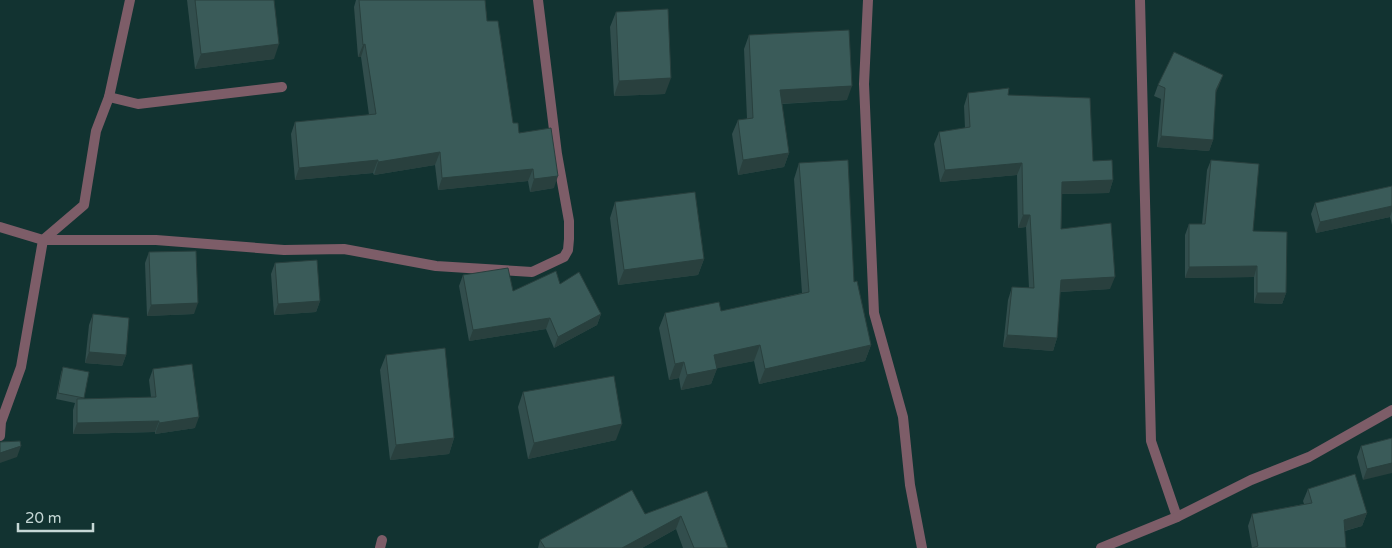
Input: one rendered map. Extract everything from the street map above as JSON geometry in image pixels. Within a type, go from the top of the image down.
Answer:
[{"type":"street","points":[[0,436],[0,422],[22,367],[42,240],[84,205],[96,131],[109,96],[130,0]]},
{"type":"street","points":[[0,227],[42,240],[156,240],[284,250],[344,249],[436,266],[532,272],[564,256],[568,250],[569,220],[557,154],[538,0]]},
{"type":"street","points":[[868,0],[864,84],[874,313],[903,417],[910,485],[922,548]]},
{"type":"street","points":[[1140,0],[1152,441],[1177,517]]},
{"type":"street","points":[[109,96],[138,104],[282,87]]},
{"type":"street","points":[[1101,548],[1177,517],[1251,480],[1309,457],[1392,410]]},
{"type":"building","points":[[195,0],[274,0],[279,44],[201,54]]},
{"type":"building","points":[[359,0],[485,0],[487,21],[498,21],[513,123],[518,123],[519,133],[551,128],[558,176],[534,179],[533,169],[442,178],[440,152],[378,162],[378,160],[299,168],[295,122],[376,114],[365,44],[363,45]]},
{"type":"building","points":[[668,9],[671,78],[619,81],[616,12]]},
{"type":"building","points":[[849,30],[852,86],[780,90],[789,153],[743,160],[738,120],[753,118],[749,35]]},
{"type":"building","points":[[1174,52],[1223,75],[1216,90],[1213,140],[1161,136],[1165,88],[1158,85]]},
{"type":"building","points":[[1009,88],[1008,95],[1090,98],[1093,161],[1112,160],[1113,180],[1062,182],[1061,229],[1111,223],[1115,277],[1061,280],[1057,338],[1007,335],[1012,287],[1034,288],[1030,215],[1023,215],[1022,163],[945,170],[939,132],[970,127],[968,93]]},
{"type":"building","points":[[848,160],[854,282],[857,281],[871,345],[765,369],[760,345],[714,355],[717,369],[687,375],[684,362],[675,364],[665,313],[719,302],[721,311],[809,292],[799,163]]},
{"type":"building","points":[[1211,160],[1259,164],[1253,231],[1287,232],[1286,293],[1257,293],[1257,266],[1189,267],[1189,224],[1205,224]]},
{"type":"building","points":[[1392,186],[1392,206],[1320,222],[1315,203]]},
{"type":"building","points":[[695,192],[704,259],[624,270],[615,202]]},
{"type":"building","points":[[196,251],[198,303],[151,305],[149,252]]},
{"type":"building","points":[[317,260],[320,301],[278,304],[275,263]]},
{"type":"building","points":[[508,268],[513,291],[556,271],[560,284],[579,272],[601,314],[558,337],[550,318],[473,330],[463,275]]},
{"type":"building","points":[[93,314],[129,318],[126,355],[89,352]]},
{"type":"building","points":[[445,348],[454,438],[396,445],[386,355]]},
{"type":"building","points":[[192,364],[199,417],[159,423],[159,421],[77,423],[77,399],[156,397],[153,369]]},
{"type":"building","points":[[63,367],[89,372],[84,398],[58,393]]},
{"type":"building","points":[[614,376],[622,424],[534,443],[523,392]]},
{"type":"building","points":[[1392,438],[1392,463],[1367,469],[1361,446]]},
{"type":"building","points":[[20,441],[21,446],[0,453],[0,442]]},
{"type":"building","points":[[1355,474],[1367,513],[1344,520],[1346,548],[1252,548],[1258,546],[1252,514],[1312,503],[1308,489]]},
{"type":"building","points":[[632,490],[645,514],[707,491],[728,548],[694,548],[681,516],[622,548],[545,548],[540,540]]}]
